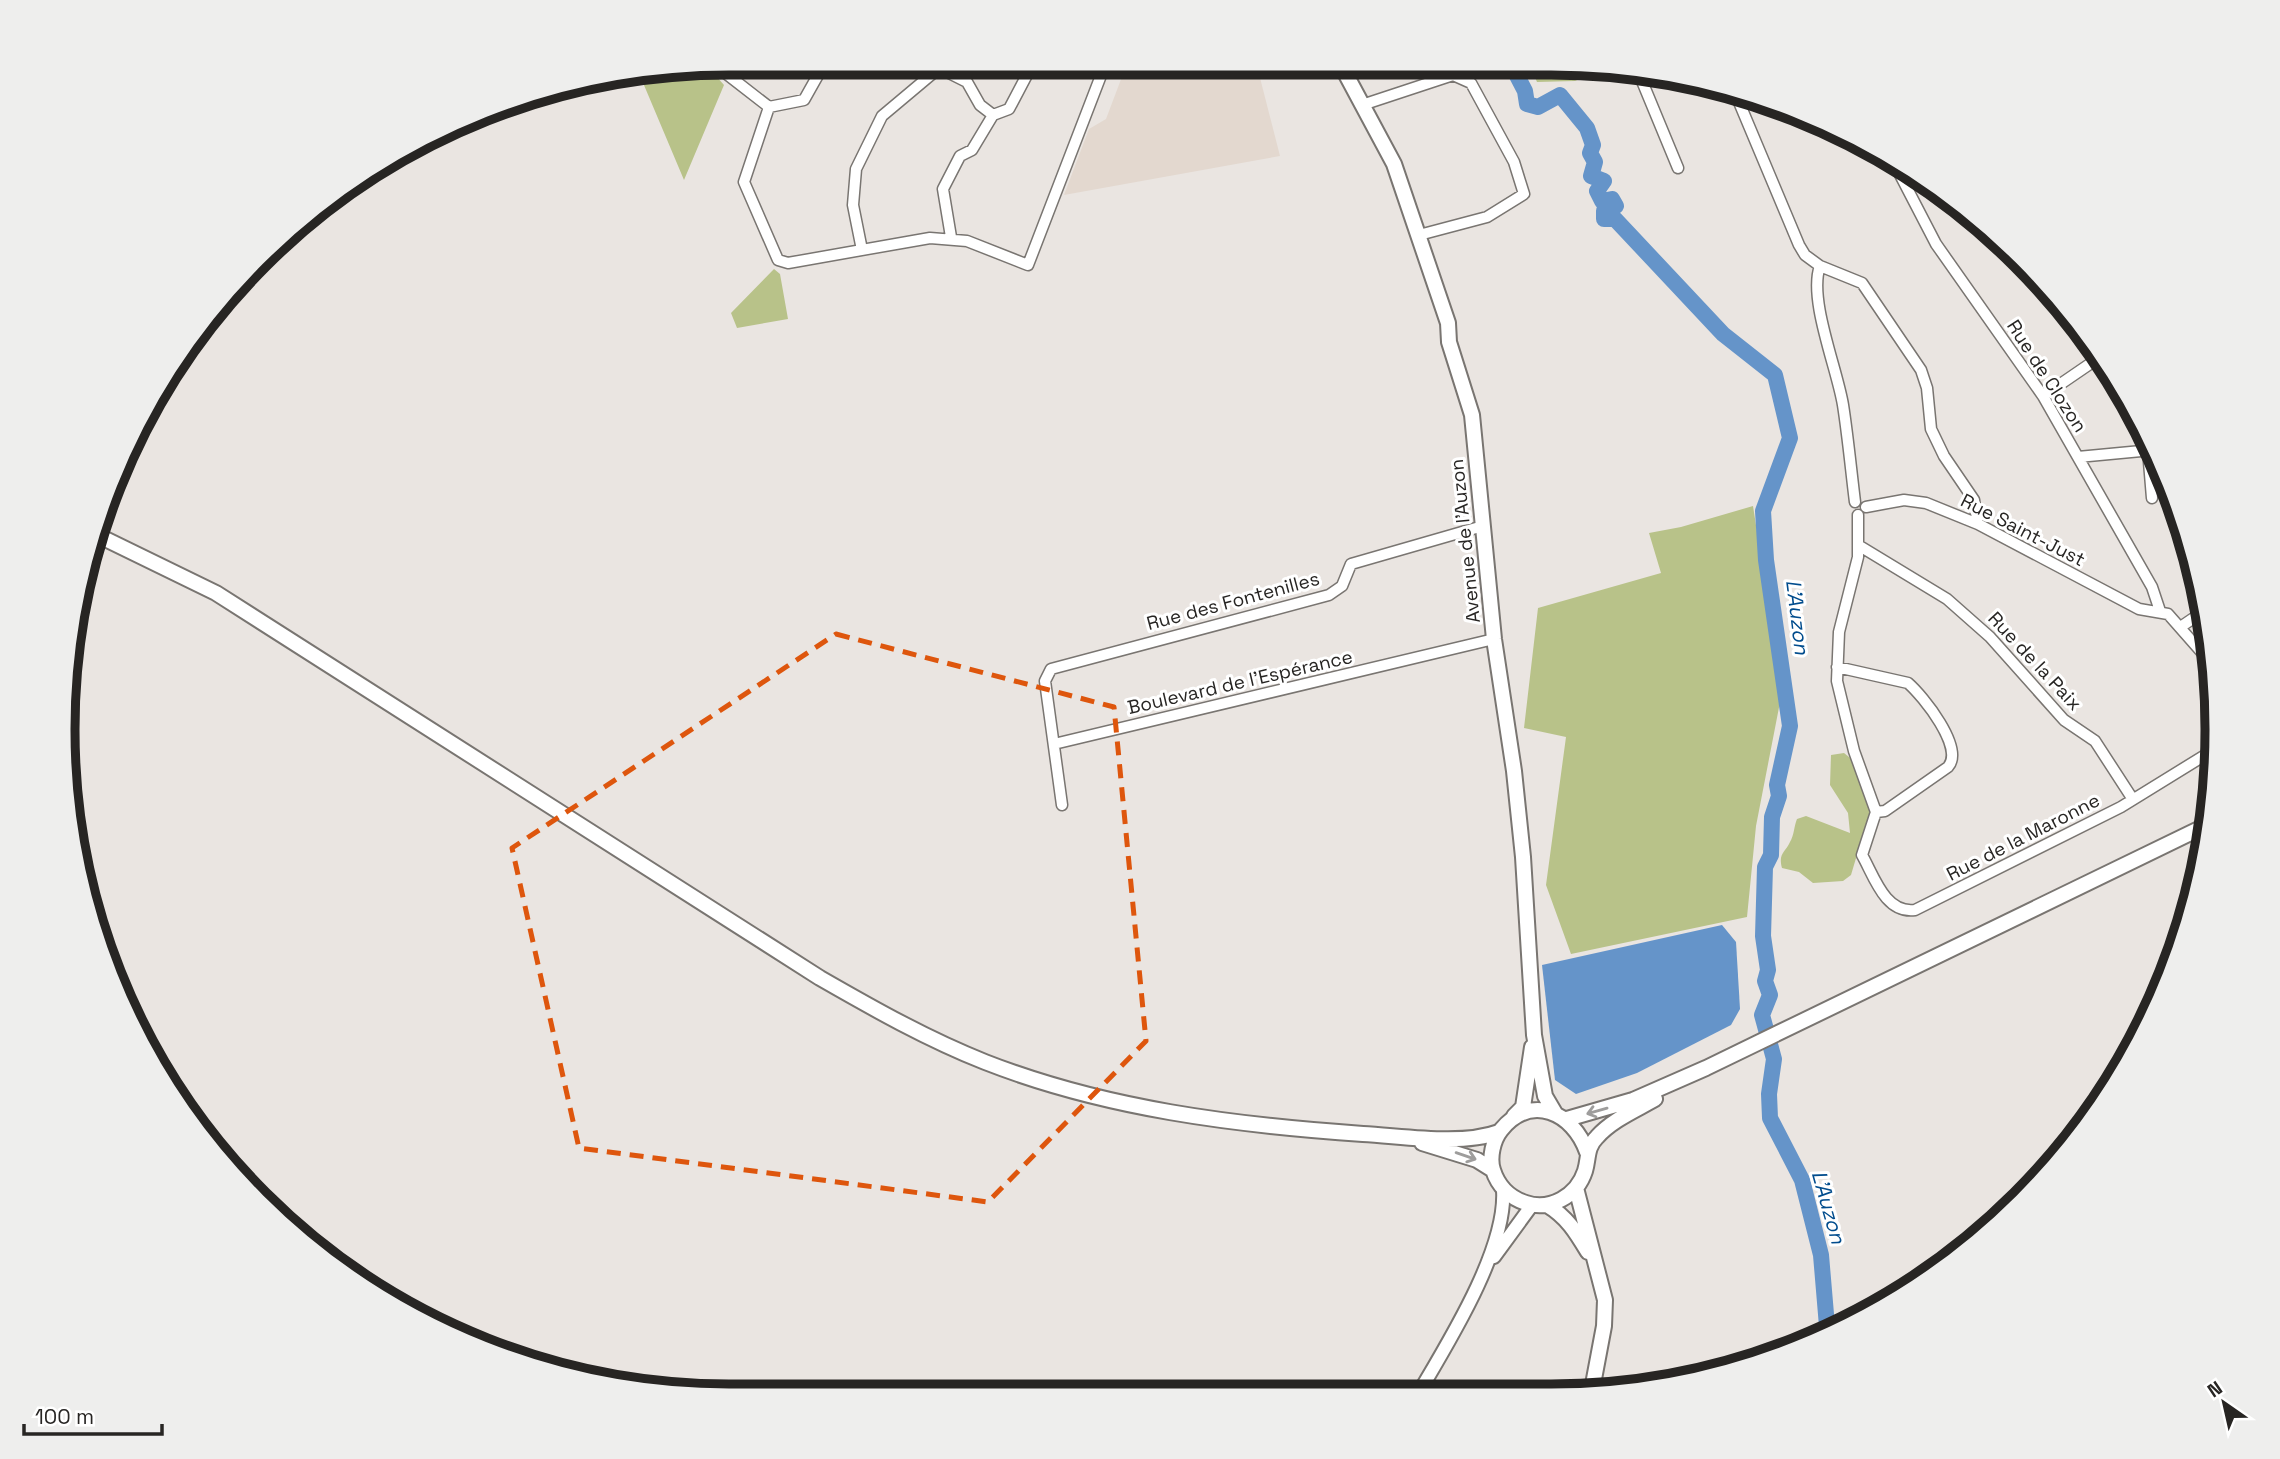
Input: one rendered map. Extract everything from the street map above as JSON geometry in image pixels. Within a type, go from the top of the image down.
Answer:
[{"type":"main road","name":"Avenue de l'Auzon","points":[[1346,75],[1394,164],[1448,323],[1449,341],[1472,415],[1494,639],[1514,771],[1534,1035]]},
{"type":"main road","points":[[104,539],[216,593],[808,971],[904,1026],[987,1063],[1044,1082],[1142,1108],[1304,1130],[1480,1139],[1499,1132]]},
{"type":"main road","points":[[1512,1118],[1535,1110],[1561,1116],[1633,1100],[1706,1068],[2196,831]]},
{"type":"main road","points":[[1534,1035],[1545,1096],[1561,1116],[1580,1133],[1587,1152],[1586,1170],[1576,1188],[1563,1199],[1540,1205]]},
{"type":"main road","points":[[1534,1035],[1523,1107],[1499,1132],[1492,1150],[1493,1170],[1503,1190],[1517,1200],[1561,1213],[1573,1226],[1600,1275]]},
{"type":"main road","points":[[1587,1152],[1597,1137],[1612,1124],[1706,1068]]},
{"type":"main road","points":[[1390,1135],[1436,1146],[1477,1160],[1493,1170]]},
{"type":"main road","points":[[1576,1188],[1605,1300],[1604,1326],[1593,1382]]},
{"type":"street","points":[[728,75],[769,107],[804,100],[818,75]]},
{"type":"street","points":[[862,250],[853,205],[856,169],[882,116],[929,75]]},
{"type":"street","points":[[955,75],[967,82],[980,105],[993,115]]},
{"type":"street","points":[[951,237],[943,189],[960,156],[972,150],[993,115],[1009,109],[1027,75]]},
{"type":"street","points":[[769,107],[744,182],[772,252],[778,260],[788,263],[951,237],[1028,265],[1101,75]]},
{"type":"street","points":[[1362,105],[1453,75],[1463,77],[1471,83],[1514,162],[1524,194],[1486,217],[1419,235]]},
{"type":"street","points":[[1642,82],[1678,169]]},
{"type":"street","points":[[1740,104],[1805,255],[1820,266],[1862,283],[1921,370],[1934,436],[1973,500],[1978,524]]},
{"type":"street","name":"Rue de Clozon","points":[[1902,178],[1936,244],[2043,396],[2152,587],[2160,611]]},
{"type":"street","points":[[1820,266],[1816,278],[1818,300],[1843,403],[1855,502],[1853,510],[1858,515],[1858,557],[1839,632],[1837,667],[1841,708],[1876,812],[1885,811],[1948,767],[1951,763],[1952,744],[1908,683],[1837,667]]},
{"type":"street","points":[[2043,396],[2092,363]]},
{"type":"street","points":[[2078,457],[2142,451]]},
{"type":"street","points":[[2151,470],[2152,499]]},
{"type":"street","name":"Rue Saint-Just","points":[[1867,507],[1904,500],[1926,503],[1978,524],[2140,608],[2160,611],[2182,626],[2199,648]]},
{"type":"street","points":[[1855,502],[1863,502],[1867,507],[1864,513],[1858,515]]},
{"type":"street","name":"Rue des Fontenilles","points":[[1054,744],[1045,681],[1047,674],[1057,666],[1329,595],[1342,586],[1351,564],[1483,526]]},
{"type":"street","name":"Rue de la Paix","points":[[1858,545],[1947,599],[1981,628],[2017,664],[2064,720],[2095,741],[2132,798]]},
{"type":"street","points":[[2182,626],[2195,617]]},
{"type":"street","name":"Boulevard de l'Espérance","points":[[1054,744],[1494,639]]},
{"type":"street","points":[[1054,744],[1062,806]]},
{"type":"street","name":"Rue de la Maronne","points":[[1876,812],[1862,855],[1889,903],[1901,910],[1915,910],[2121,807],[2204,756]]},
{"type":"street","points":[[1424,1384],[1480,1278],[1505,1209],[1503,1190]]},
{"type":"street","points":[[1480,1278],[1521,1217],[1540,1205]]},
{"type":"highlighted area","points":[[836,634],[1114,707],[1146,1041],[988,1202],[579,1148],[512,848]]},
{"type":"shaded area","points":[[1123,75],[1259,75],[1280,156],[1064,195],[1089,129],[1106,119]]},
{"type":"green space","points":[[1534,75],[1585,77],[1575,81],[1537,82]]},
{"type":"green space","points":[[716,76],[724,85],[684,180],[642,81]]},
{"type":"green space","points":[[774,269],[780,274],[788,319],[737,328],[731,313]]},
{"type":"green space","points":[[1753,506],[1782,692],[1756,826],[1747,917],[1571,954],[1546,885],[1566,737],[1524,728],[1538,608],[1661,573],[1649,533],[1681,527]]},
{"type":"green space","points":[[1844,753],[1854,761],[1870,811],[1851,875],[1843,881],[1813,883],[1799,872],[1782,868],[1781,856],[1791,840],[1797,819],[1806,816],[1850,833],[1848,813],[1830,785],[1831,755]]},
{"type":"water","points":[[1722,925],[1736,942],[1740,1009],[1731,1025],[1637,1073],[1576,1094],[1555,1080],[1542,965]]},
{"type":"waterway","name":"L'Auzon","points":[[1517,75],[1525,91],[1527,104],[1538,107],[1560,95],[1587,128],[1593,145],[1590,153],[1595,162],[1591,176],[1604,181],[1597,191],[1602,201],[1612,199],[1616,206],[1604,211],[1604,219],[1615,219],[1723,334],[1775,375],[1790,438],[1763,511],[1766,560],[1790,726],[1777,785],[1779,796],[1772,817],[1771,855],[1765,867],[1763,936],[1768,970],[1765,981],[1770,995],[1762,1015],[1774,1059],[1769,1094],[1770,1118],[1802,1180],[1821,1255],[1827,1322]]}]
